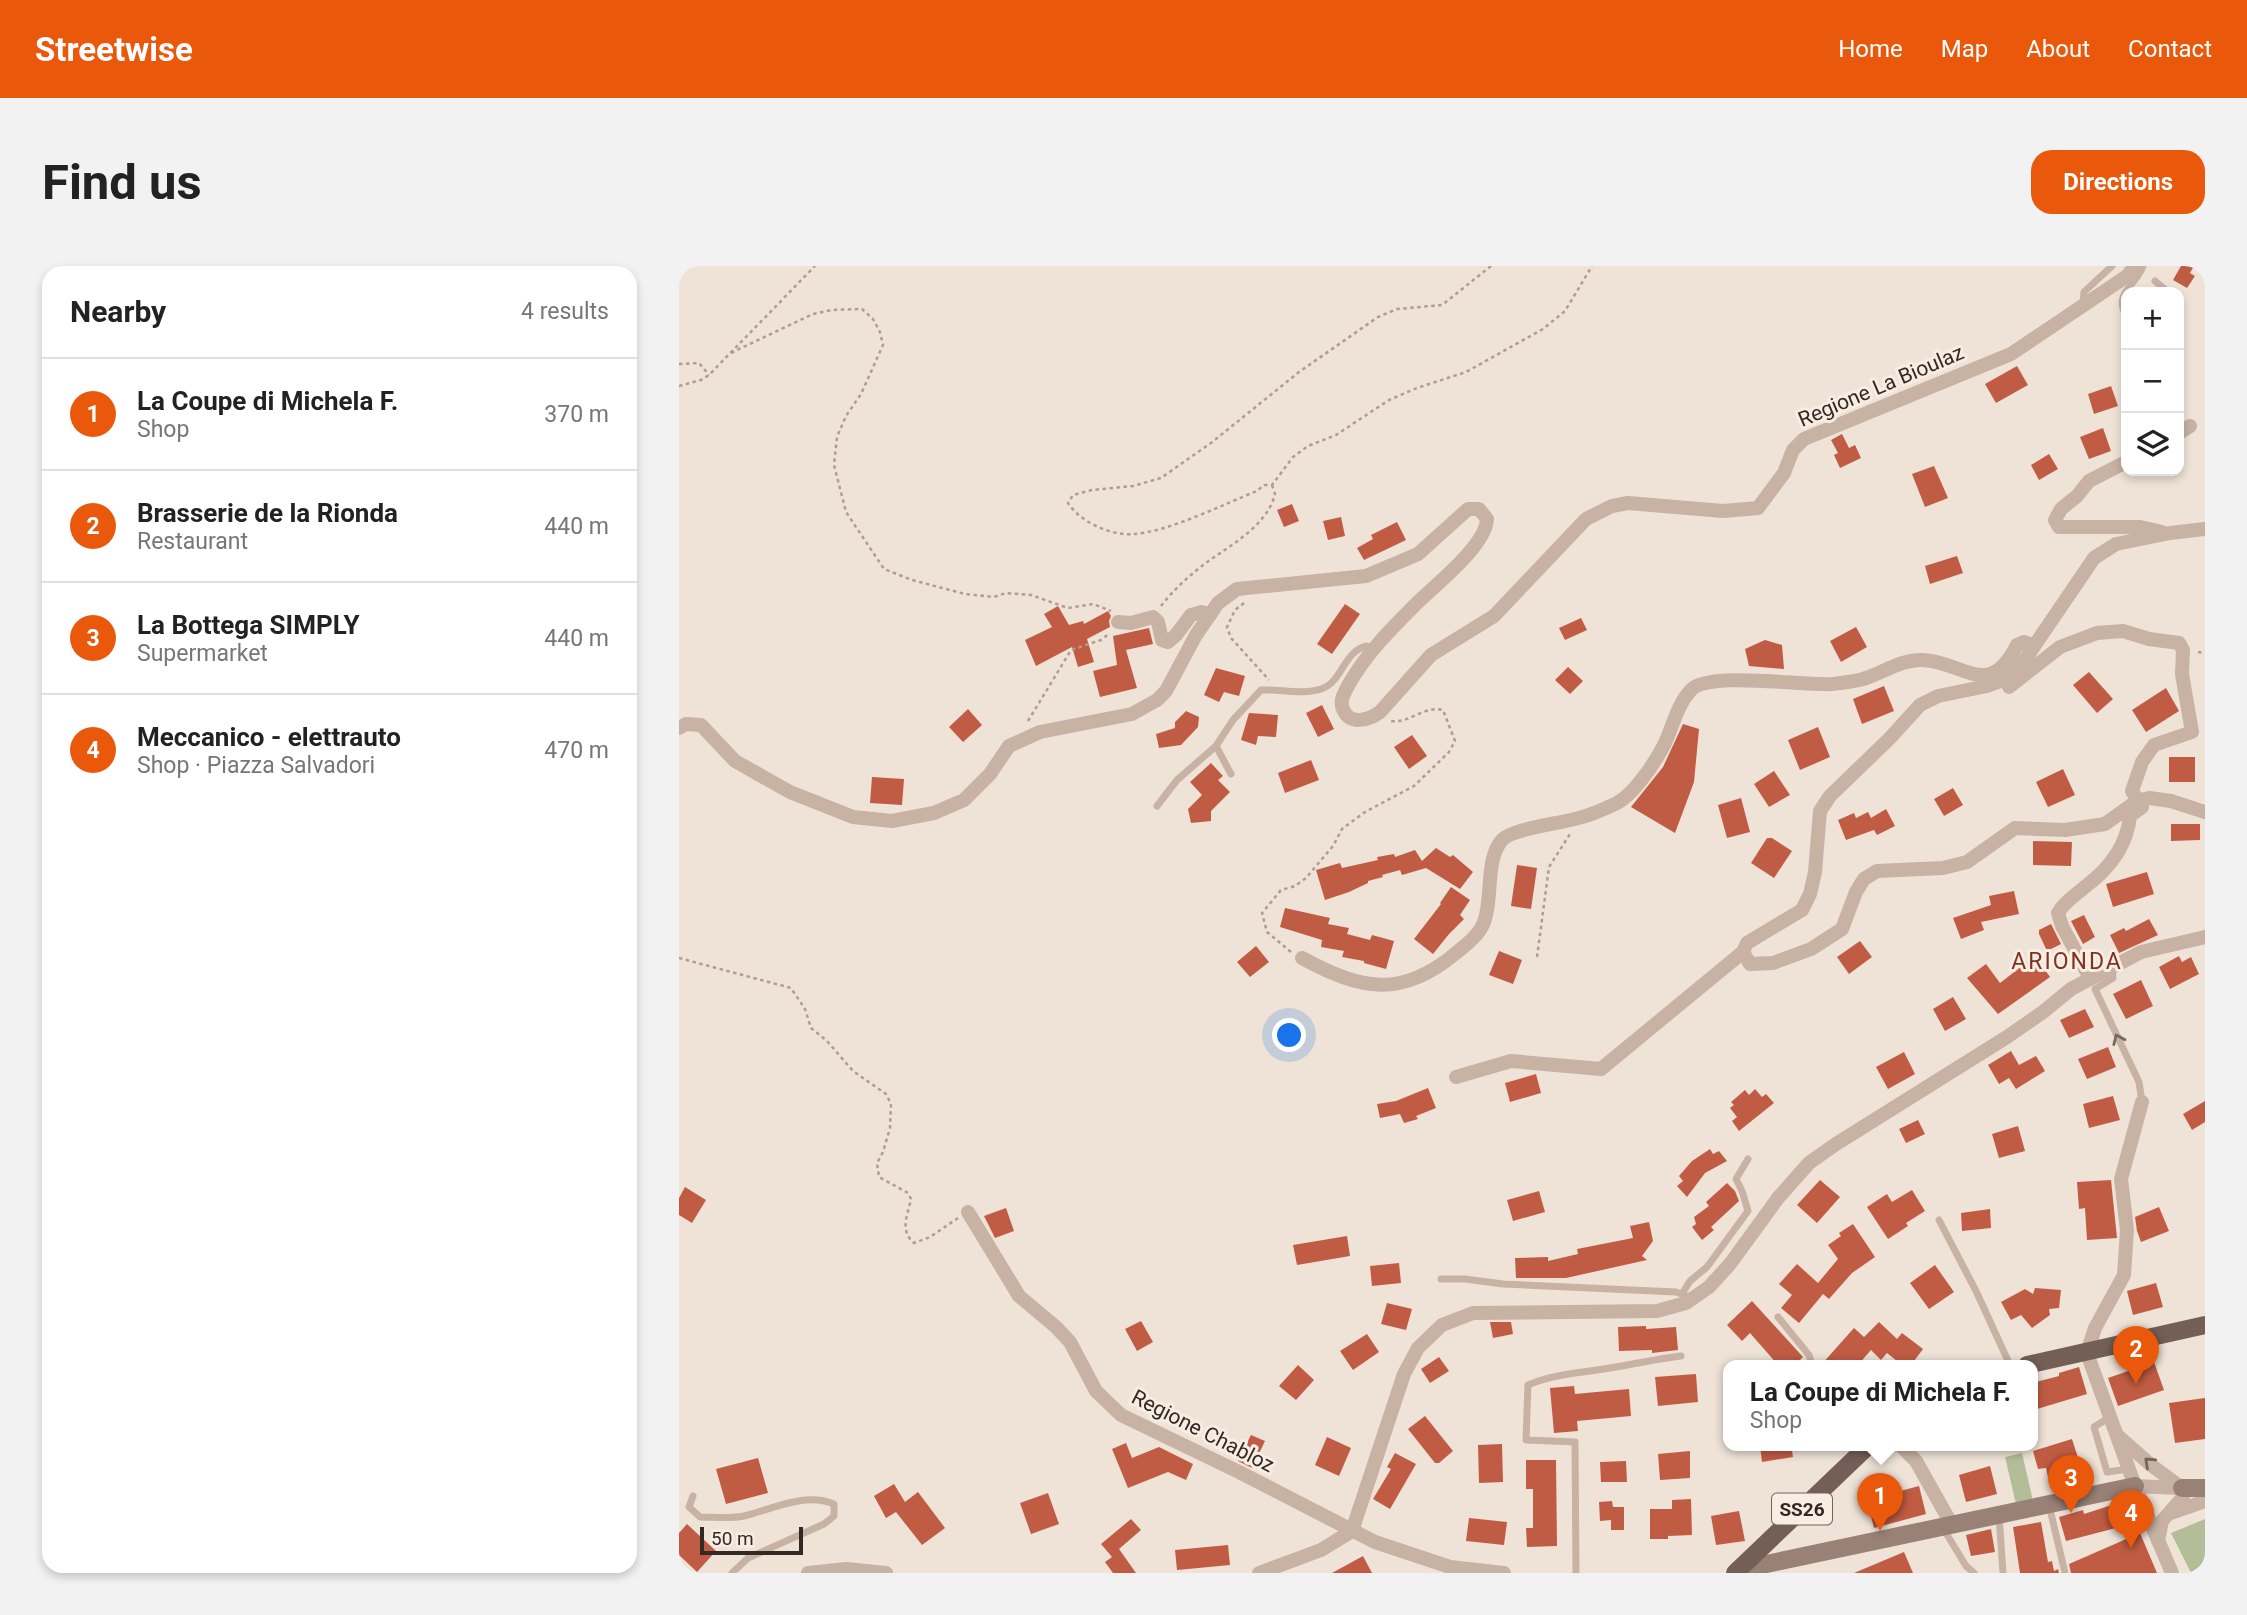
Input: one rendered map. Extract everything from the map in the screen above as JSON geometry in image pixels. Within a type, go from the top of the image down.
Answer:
[{"type":"main road","points":[[2038,1363],[2205,1325]]},
{"type":"main road","name":"SS26","points":[[1732,1572],[1863,1451]]},
{"type":"street","name":"Regione La Bioulaz","points":[[1380,712],[1430,654],[1494,616],[1585,519],[1612,506],[1628,503],[1723,511],[1758,508],[1784,473],[1793,450],[1804,439],[2011,354],[2127,275],[2135,266]]},
{"type":"street","points":[[2121,465],[2089,481],[2077,496],[2061,509],[2055,520],[2059,527],[2140,527],[2170,533]]},
{"type":"street","points":[[679,728],[686,724],[701,725],[735,761],[790,792],[853,817],[892,821],[934,813],[964,800],[990,774],[1009,746],[1040,732],[1132,715],[1157,700],[1166,691],[1196,635],[1218,603],[1237,589],[1366,576],[1418,554],[1468,509],[1476,508],[1483,512],[1487,519],[1486,527],[1468,555],[1414,606],[1373,651],[1357,669],[1343,695],[1342,707],[1348,717],[1359,720],[1373,717],[1380,712]]},
{"type":"street","points":[[1456,1077],[1511,1061],[1601,1069],[1743,952],[1747,943],[1802,910],[1810,894],[1815,872],[1820,811],[1830,796],[1920,705],[1937,696],[2004,680],[2020,667],[2094,558],[2116,544],[2205,528]]},
{"type":"street","points":[[1118,622],[1131,623],[1153,617],[1162,640],[1168,642],[1191,614],[1202,612],[1210,615]]},
{"type":"street","points":[[1979,688],[1988,694],[2001,692],[2060,647],[2097,634],[2123,631],[2149,639],[2179,643],[2183,650],[2182,674],[2192,732],[2154,746],[2142,762],[2132,791],[2142,807],[2130,816],[2129,826],[2116,858],[2091,883],[2063,904],[2058,914],[2090,978]]},
{"type":"street","points":[[1301,958],[1332,975],[1361,983],[1388,985],[1413,981],[1439,968],[1470,942],[1484,923],[1495,851],[1503,838],[1517,832],[1582,817],[1619,802],[1642,780],[1663,747],[1680,705],[1699,684],[1747,681],[1831,684],[1863,679],[1898,664],[1922,660],[1973,676],[1988,674],[2001,668],[2010,659],[2017,645],[2024,642],[2033,645]]},
{"type":"street","points":[[1743,952],[1750,964],[1773,963],[1811,949],[1842,929],[1864,878],[1877,871],[1943,868],[1967,862],[2015,828],[2065,830],[2105,824],[2137,801],[2149,799],[2205,812]]},
{"type":"street","points":[[1259,1573],[1321,1550],[1352,1531],[1404,1374],[1417,1348],[1442,1325],[1473,1313],[1657,1311],[1686,1303],[1687,1296],[1709,1287],[1730,1264],[1763,1217],[1809,1163],[1908,1098],[1988,1050],[2090,978],[2141,952],[2205,937]]},
{"type":"street","points":[[2142,1102],[2121,1179],[2127,1230],[2124,1275],[2095,1328],[2087,1353],[2147,1516],[2172,1573]]},
{"type":"street","name":"Regione Chabloz","points":[[968,1212],[1019,1296],[1070,1342],[1096,1391],[1121,1415],[1352,1531],[1401,1552],[1450,1567],[1504,1573]]},
{"type":"street","points":[[2117,1434],[2151,1465],[2182,1488],[2183,1497],[2165,1516],[2158,1542]]},
{"type":"street","points":[[1906,1451],[1916,1461],[1947,1526]]},
{"type":"street","points":[[1732,1572],[2049,1504],[2132,1477],[2182,1488],[2205,1488]]},
{"type":"street","points":[[2147,1516],[2153,1520],[2205,1501]]},
{"type":"street","points":[[808,1573],[846,1569],[886,1573]]},
{"type":"lane","points":[[2084,305],[2084,292],[2112,266]]},
{"type":"lane","points":[[2130,287],[2144,266]]},
{"type":"lane","points":[[2155,281],[2163,287]]},
{"type":"lane","points":[[1157,806],[1177,780],[1216,746],[1233,720],[1261,690],[1320,690],[1334,682],[1350,656],[1361,647],[1367,646],[1373,651]]},
{"type":"lane","points":[[1216,746],[1231,774]]},
{"type":"lane","points":[[2112,967],[2113,978],[2095,989],[2139,1082],[2142,1102]]},
{"type":"lane","points":[[1441,1279],[1687,1296],[1690,1281],[1707,1266],[1748,1210],[1736,1179],[1748,1159]]},
{"type":"lane","points":[[1939,1220],[2008,1360]]},
{"type":"lane","points":[[1778,1317],[1810,1360]]},
{"type":"lane","points":[[1576,1573],[1575,1442],[1526,1440],[1528,1385],[1544,1378],[1681,1356]]},
{"type":"lane","points":[[2110,1417],[2094,1427],[2107,1472],[2132,1477]]},
{"type":"lane","points":[[693,1496],[689,1507],[700,1517],[741,1517],[778,1505],[807,1500],[822,1499],[834,1504],[834,1516],[824,1524],[748,1558],[731,1573]]},
{"type":"lane","points":[[2049,1504],[2065,1573]]},
{"type":"lane","points":[[1999,1515],[2003,1573]]},
{"type":"lane","points":[[1947,1526],[1966,1566],[1974,1573]]},
{"type":"path","points":[[679,386],[709,375],[815,266]]},
{"type":"path","points":[[1272,485],[1264,485],[1257,491],[1159,530],[1132,535],[1097,527],[1083,519],[1068,503],[1073,495],[1092,489],[1133,486],[1161,478],[1211,443],[1299,372],[1378,317],[1397,309],[1442,305],[1491,266]]},
{"type":"path","points":[[1272,485],[1293,457],[1308,446],[1336,435],[1389,400],[1466,372],[1543,329],[1565,311],[1592,266]]},
{"type":"path","points":[[731,353],[813,314],[831,310],[862,309],[873,319],[883,345],[861,394],[846,416],[837,437],[834,465],[846,512],[884,569],[912,580],[965,594],[994,597],[1006,593],[1031,595],[1067,608],[1093,604],[1111,610],[1118,626],[1101,640],[1071,650],[1029,720],[1025,739]]},
{"type":"path","points":[[679,364],[699,363],[709,375]]},
{"type":"path","points":[[1153,617],[1172,592],[1249,531],[1262,517],[1274,500],[1272,485]]},
{"type":"path","points":[[1257,587],[1257,596],[1235,610],[1227,628],[1231,638],[1277,690]]},
{"type":"path","points":[[1301,958],[1266,932],[1262,913],[1281,890],[1295,886],[1306,878],[1333,846],[1342,829],[1365,812],[1414,786],[1449,752],[1454,741],[1443,710],[1434,707],[1397,722],[1387,721],[1380,712]]},
{"type":"path","points":[[1537,957],[1549,867],[1582,817]]},
{"type":"path","points":[[679,958],[790,988],[805,1009],[811,1028],[827,1041],[853,1071],[886,1094],[891,1104],[890,1128],[877,1170],[879,1177],[908,1193],[911,1199],[905,1228],[914,1243],[930,1237],[968,1212]]},
{"type":"green space","points":[[2022,1453],[2033,1501],[2016,1504],[2005,1457]]},
{"type":"green space","points":[[2205,1519],[2205,1573],[2191,1573],[2171,1533]]},
{"type":"building","points":[[2181,266],[2194,266],[2190,273],[2195,276],[2187,288],[2173,280]]},
{"type":"building","points":[[2017,366],[2028,385],[1996,403],[1985,384]]},
{"type":"building","points":[[2111,386],[2118,406],[2094,414],[2088,394]]},
{"type":"building","points":[[2103,428],[2111,451],[2089,459],[2080,437]]},
{"type":"building","points":[[1842,434],[1849,448],[1855,445],[1861,458],[1840,468],[1834,455],[1838,453],[1831,440]]},
{"type":"building","points":[[2049,454],[2058,469],[2039,480],[2031,465]]},
{"type":"building","points":[[1934,466],[1948,498],[1925,507],[1912,474]]},
{"type":"building","points":[[1292,504],[1299,521],[1284,527],[1277,510]]},
{"type":"building","points":[[1341,517],[1345,536],[1328,540],[1323,521]]},
{"type":"building","points":[[1397,522],[1406,540],[1364,560],[1357,548],[1373,539],[1371,535]]},
{"type":"building","points":[[1957,556],[1963,573],[1930,584],[1925,566]]},
{"type":"building","points":[[1345,604],[1360,614],[1332,654],[1317,644]]},
{"type":"building","points":[[1058,606],[1069,625],[1083,621],[1084,624],[1108,611],[1111,616],[1110,627],[1087,639],[1094,662],[1078,667],[1072,647],[1036,666],[1025,640],[1052,627],[1044,614]]},
{"type":"building","points":[[1581,618],[1587,630],[1565,640],[1559,628]]},
{"type":"building","points":[[1856,627],[1867,647],[1841,662],[1830,641]]},
{"type":"building","points":[[1149,628],[1153,644],[1126,650],[1137,688],[1100,697],[1093,671],[1117,665],[1113,636]]},
{"type":"building","points":[[1765,640],[1782,645],[1784,669],[1749,666],[1745,649]]},
{"type":"building","points":[[1568,667],[1583,681],[1570,694],[1555,680]]},
{"type":"building","points":[[1216,668],[1245,676],[1239,696],[1224,692],[1219,702],[1204,695]]},
{"type":"building","points":[[2089,672],[2113,699],[2097,713],[2073,685]]},
{"type":"building","points":[[1884,686],[1894,711],[1862,724],[1853,699]]},
{"type":"building","points":[[2166,688],[2179,711],[2146,732],[2132,710]]},
{"type":"building","points":[[1322,705],[1334,729],[1318,737],[1306,713]]},
{"type":"building","points":[[968,709],[982,725],[963,742],[949,727]]},
{"type":"building","points":[[1186,711],[1199,717],[1198,727],[1181,745],[1159,748],[1156,734],[1175,728],[1175,722]]},
{"type":"building","points":[[1249,713],[1278,715],[1276,737],[1258,736],[1256,745],[1241,740]]},
{"type":"building","points":[[1683,724],[1699,729],[1694,782],[1675,833],[1631,807],[1663,767]]},
{"type":"building","points":[[1818,727],[1830,757],[1800,770],[1788,740]]},
{"type":"building","points":[[1412,735],[1427,756],[1409,769],[1394,747]]},
{"type":"building","points":[[2169,757],[2195,757],[2195,782],[2169,782]]},
{"type":"building","points":[[1311,760],[1319,780],[1285,793],[1278,773]]},
{"type":"building","points":[[1211,763],[1223,776],[1218,780],[1230,792],[1211,811],[1211,821],[1191,823],[1188,809],[1202,795],[1190,782]]},
{"type":"building","points":[[2063,769],[2075,795],[2048,807],[2036,782]]},
{"type":"building","points":[[1774,771],[1790,795],[1769,807],[1754,784]]},
{"type":"building","points":[[872,777],[904,779],[902,805],[870,803]]},
{"type":"building","points":[[1953,788],[1963,805],[1944,816],[1934,799]]},
{"type":"building","points":[[1741,798],[1750,832],[1727,838],[1718,805]]},
{"type":"building","points":[[1886,809],[1895,826],[1877,835],[1874,830],[1846,840],[1838,820],[1854,813],[1856,818],[1868,812],[1871,818]]},
{"type":"building","points":[[2171,824],[2200,824],[2200,840],[2171,841]]},
{"type":"building","points":[[1767,838],[1772,838],[1792,851],[1774,878],[1751,863]]},
{"type":"building","points":[[2033,841],[2072,842],[2071,866],[2033,865]]},
{"type":"building","points":[[1436,848],[1450,857],[1453,855],[1473,872],[1460,889],[1426,868],[1402,875],[1400,870],[1325,900],[1316,870],[1340,863],[1342,868],[1378,860],[1377,857],[1394,854],[1395,857],[1415,850],[1422,861]]},
{"type":"building","points":[[1517,865],[1537,868],[1531,909],[1511,906]]},
{"type":"building","points":[[2147,872],[2154,894],[2113,907],[2106,884]]},
{"type":"building","points":[[1451,887],[1470,900],[1460,915],[1464,919],[1433,954],[1414,939]]},
{"type":"building","points":[[2014,891],[2019,914],[1981,922],[1984,930],[1961,939],[1953,918],[1991,905],[1989,896]]},
{"type":"building","points":[[1285,908],[1330,918],[1328,924],[1349,928],[1347,934],[1370,940],[1372,935],[1394,941],[1386,969],[1342,957],[1344,951],[1321,947],[1322,940],[1280,927]]},
{"type":"building","points":[[2084,915],[2095,937],[2083,944],[2071,921]]},
{"type":"building","points":[[2149,919],[2158,935],[2119,953],[2110,935],[2124,928],[2126,931]]},
{"type":"building","points":[[2051,924],[2061,944],[2047,951],[2039,930]]},
{"type":"building","points":[[1860,941],[1872,957],[1849,974],[1837,957]]},
{"type":"building","points":[[1256,946],[1269,962],[1250,977],[1237,962]]},
{"type":"building","points":[[1499,951],[1522,960],[1513,984],[1489,975]]},
{"type":"building","points":[[2035,956],[2050,977],[1998,1014],[1967,978],[1986,964],[2000,983]]},
{"type":"building","points":[[2179,956],[2182,962],[2191,957],[2199,974],[2170,989],[2159,967]]},
{"type":"building","points":[[2141,980],[2153,1006],[2126,1019],[2113,994]]},
{"type":"building","points":[[1953,997],[1966,1019],[1945,1031],[1933,1009]]},
{"type":"building","points":[[2085,1009],[2094,1027],[2069,1038],[2060,1020]]},
{"type":"building","points":[[2108,1047],[2116,1067],[2087,1079],[2078,1059]]},
{"type":"building","points":[[2011,1051],[2019,1065],[2036,1056],[2045,1071],[2016,1089],[2009,1078],[1999,1084],[1988,1065]]},
{"type":"building","points":[[1904,1052],[1915,1074],[1888,1089],[1876,1067]]},
{"type":"building","points":[[1536,1074],[1541,1093],[1510,1102],[1505,1083]]},
{"type":"building","points":[[1428,1088],[1436,1108],[1416,1116],[1418,1119],[1404,1123],[1400,1114],[1380,1118],[1377,1104],[1396,1101]]},
{"type":"building","points":[[1755,1089],[1762,1097],[1766,1094],[1774,1103],[1739,1131],[1732,1121],[1737,1117],[1730,1108],[1734,1105],[1731,1102],[1745,1090],[1749,1095]]},
{"type":"building","points":[[2113,1096],[2120,1120],[2089,1128],[2083,1104]]},
{"type":"building","points":[[2205,1101],[2205,1122],[2192,1130],[2183,1114]]},
{"type":"building","points":[[1918,1120],[1925,1134],[1906,1143],[1899,1129]]},
{"type":"building","points":[[2018,1126],[2025,1151],[1999,1158],[1992,1134]]},
{"type":"building","points":[[1710,1149],[1713,1154],[1719,1151],[1727,1161],[1705,1173],[1687,1197],[1677,1186],[1683,1181],[1679,1176],[1692,1161]]},
{"type":"building","points":[[1820,1180],[1840,1197],[1817,1223],[1797,1205]]},
{"type":"building","points":[[2111,1180],[2117,1238],[2087,1240],[2085,1208],[2079,1209],[2077,1182]]},
{"type":"building","points":[[1727,1183],[1735,1191],[1739,1201],[1711,1227],[1714,1230],[1702,1240],[1692,1227],[1696,1224],[1694,1217],[1709,1206],[1706,1202]]},
{"type":"building","points":[[685,1187],[706,1200],[692,1223],[679,1215],[679,1198]]},
{"type":"building","points":[[1912,1190],[1925,1211],[1888,1239],[1867,1207],[1887,1194],[1892,1202]]},
{"type":"building","points":[[1539,1191],[1545,1212],[1513,1221],[1507,1200]]},
{"type":"building","points":[[2159,1207],[2169,1231],[2141,1242],[2135,1217]]},
{"type":"building","points":[[1006,1208],[1014,1231],[995,1238],[984,1216]]},
{"type":"building","points":[[1990,1209],[1991,1228],[1962,1231],[1961,1213]]},
{"type":"building","points":[[1649,1222],[1653,1241],[1642,1256],[1647,1260],[1566,1278],[1516,1278],[1515,1258],[1548,1257],[1548,1261],[1578,1254],[1577,1249],[1633,1238],[1630,1226]]},
{"type":"building","points":[[1853,1224],[1875,1257],[1852,1273],[1829,1299],[1823,1294],[1799,1323],[1781,1308],[1792,1295],[1779,1284],[1797,1264],[1818,1283],[1838,1259],[1828,1245],[1841,1236],[1839,1233]]},
{"type":"building","points":[[1347,1236],[1350,1256],[1297,1265],[1293,1245]]},
{"type":"building","points":[[1399,1263],[1401,1283],[1372,1286],[1370,1266]]},
{"type":"building","points":[[1935,1265],[1954,1292],[1929,1309],[1910,1283]]},
{"type":"building","points":[[2156,1283],[2163,1307],[2133,1315],[2127,1291]]},
{"type":"building","points":[[2035,1288],[2061,1290],[2059,1308],[2049,1309],[2050,1315],[2032,1328],[2021,1315],[2011,1320],[2001,1302],[2025,1289],[2033,1294]]},
{"type":"building","points":[[1752,1301],[1803,1357],[1800,1360],[1774,1360],[1750,1333],[1742,1341],[1727,1325]]},
{"type":"building","points":[[1387,1303],[1412,1309],[1406,1330],[1381,1324]]},
{"type":"building","points":[[1141,1321],[1153,1342],[1137,1351],[1125,1329]]},
{"type":"building","points":[[1490,1322],[1511,1322],[1513,1334],[1493,1338]]},
{"type":"building","points":[[1879,1322],[1897,1339],[1902,1333],[1923,1349],[1915,1360],[1896,1360],[1887,1353],[1881,1360],[1871,1350],[1862,1360],[1825,1360],[1854,1328],[1864,1337]]},
{"type":"building","points":[[1646,1326],[1646,1329],[1676,1327],[1678,1350],[1652,1353],[1652,1350],[1619,1351],[1618,1327]]},
{"type":"building","points":[[1367,1334],[1379,1352],[1353,1370],[1340,1351]]},
{"type":"building","points":[[1439,1357],[1449,1371],[1430,1383],[1421,1369]]},
{"type":"building","points":[[2154,1362],[2164,1390],[2118,1406],[2108,1378]]},
{"type":"building","points":[[1298,1365],[1314,1380],[1296,1400],[1279,1386]]},
{"type":"building","points":[[2079,1367],[2087,1394],[2038,1409],[2038,1381],[2059,1376],[2059,1373]]},
{"type":"building","points":[[1696,1374],[1698,1402],[1658,1406],[1655,1377]]},
{"type":"building","points":[[1574,1386],[1575,1394],[1629,1389],[1631,1416],[1577,1421],[1578,1431],[1554,1433],[1550,1388]]},
{"type":"building","points":[[2205,1398],[2205,1439],[2175,1443],[2169,1403]]},
{"type":"building","points":[[1425,1416],[1453,1451],[1439,1463],[1435,1463],[1408,1429]]},
{"type":"building","points":[[1251,1435],[1265,1441],[1252,1468],[1238,1461]]},
{"type":"building","points":[[1327,1437],[1351,1448],[1339,1476],[1315,1465]]},
{"type":"building","points":[[2072,1439],[2081,1467],[2048,1477],[2046,1468],[2038,1469],[2033,1451]]},
{"type":"building","points":[[1126,1443],[1132,1458],[1159,1447],[1193,1464],[1186,1480],[1168,1472],[1128,1488],[1112,1449]]},
{"type":"building","points":[[1502,1444],[1503,1482],[1479,1483],[1478,1445]]},
{"type":"building","points":[[1690,1451],[1690,1478],[1660,1480],[1658,1454]]},
{"type":"building","points":[[1761,1451],[1792,1451],[1793,1457],[1762,1462]]},
{"type":"building","points":[[1395,1453],[1416,1464],[1390,1509],[1373,1499],[1391,1469],[1387,1467]]},
{"type":"building","points":[[758,1458],[768,1493],[726,1504],[716,1469]]},
{"type":"building","points":[[1526,1460],[1556,1460],[1557,1546],[1527,1547],[1526,1528],[1533,1528],[1533,1489],[1526,1489]]},
{"type":"building","points":[[1626,1461],[1627,1482],[1601,1482],[1600,1462]]},
{"type":"building","points":[[1990,1466],[1997,1494],[1966,1502],[1959,1475]]},
{"type":"building","points":[[894,1484],[905,1502],[918,1492],[945,1528],[922,1545],[896,1512],[886,1518],[874,1496]]},
{"type":"building","points":[[1919,1486],[1926,1514],[1874,1528],[1867,1500]]},
{"type":"building","points":[[1048,1493],[1059,1524],[1031,1534],[1020,1503]]},
{"type":"building","points":[[1691,1499],[1692,1535],[1650,1539],[1650,1509],[1672,1509],[1672,1500]]},
{"type":"building","points":[[1612,1501],[1613,1507],[1624,1507],[1624,1530],[1611,1530],[1611,1520],[1600,1521],[1599,1502]]},
{"type":"building","points":[[2124,1501],[2135,1523],[2066,1541],[2059,1517],[2083,1510],[2084,1514]]},
{"type":"building","points":[[1739,1511],[1745,1541],[1716,1545],[1711,1516]]},
{"type":"building","points":[[1469,1518],[1507,1522],[1504,1545],[1466,1541]]},
{"type":"building","points":[[1131,1519],[1141,1530],[1119,1549],[1136,1573],[1113,1573],[1105,1562],[1112,1557],[1101,1544]]},
{"type":"building","points":[[2041,1522],[2048,1562],[2052,1561],[2054,1571],[2058,1569],[2059,1573],[2020,1573],[2013,1527]]},
{"type":"building","points":[[687,1524],[716,1551],[697,1572],[679,1555],[679,1533]]},
{"type":"building","points":[[1991,1529],[1995,1552],[1971,1556],[1966,1535]]},
{"type":"building","points":[[2140,1533],[2157,1573],[2071,1573],[2069,1564]]},
{"type":"building","points":[[1228,1545],[1230,1565],[1177,1570],[1175,1550]]},
{"type":"building","points":[[1904,1552],[1913,1573],[1854,1573]]},
{"type":"building","points":[[1363,1556],[1372,1573],[1332,1573]]},
{"type":"place","name":"Brasserie de la Rionda","points":[[2136,1384]]},
{"type":"place","name":"La Bottega SIMPLY","points":[[2071,1513]]},
{"type":"place","name":"La Coupe di Michela F.","points":[[1880,1531]]},
{"type":"place","name":"Meccanico - elettrauto","points":[[2131,1548]]},
{"type":"district","name":"ARIONDA","points":[[2067,961]]}]
